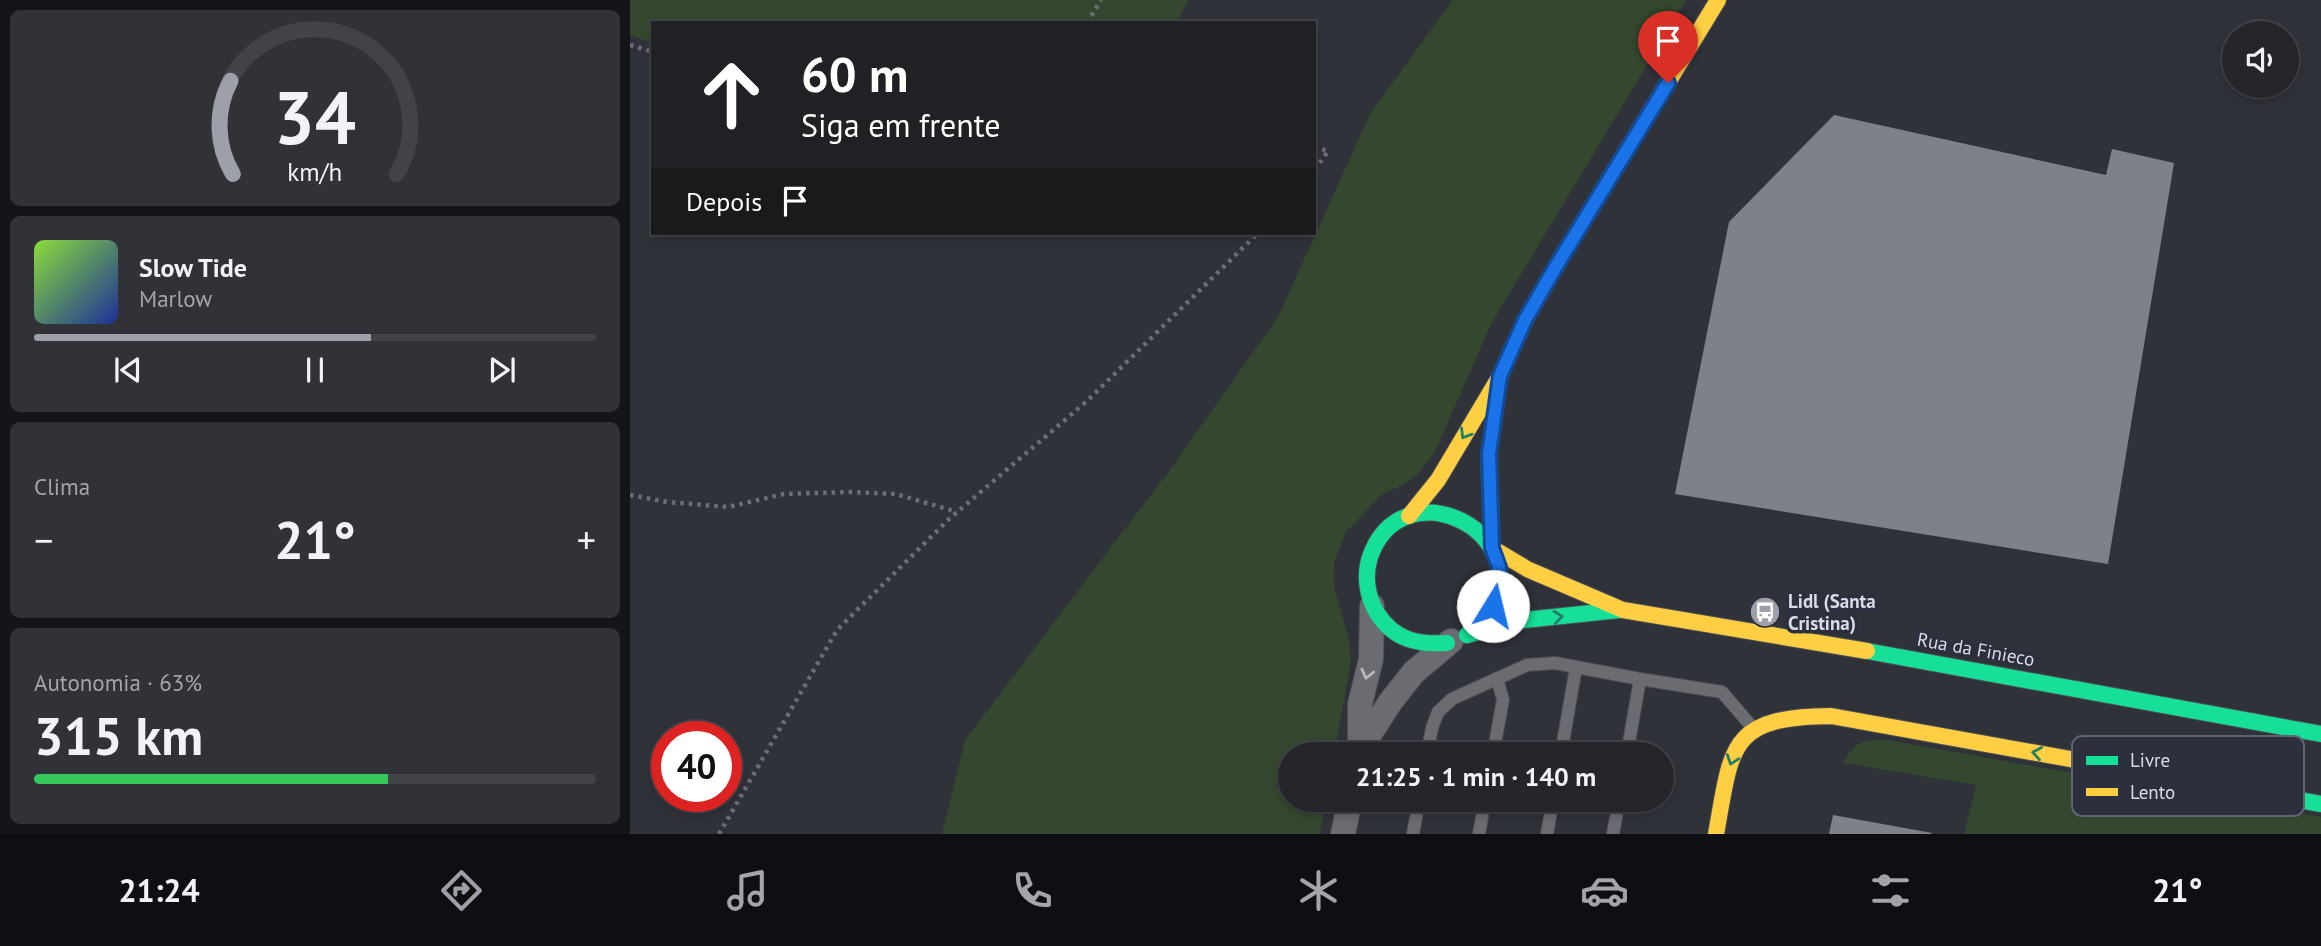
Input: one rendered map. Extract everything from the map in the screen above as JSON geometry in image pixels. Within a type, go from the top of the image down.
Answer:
[{"type":"street","points":[[1409,516],[1438,480],[1500,376],[1525,320],[1555,268],[1718,0]]},
{"type":"street","points":[[1366,742],[1406,682],[1457,639],[1483,622],[1493,606],[1499,587],[1499,567],[1492,548],[1489,454],[1500,376]]},
{"type":"street","points":[[1360,742],[1360,704],[1371,659],[1372,606],[1366,585],[1367,563],[1376,543],[1390,527],[1409,516],[1431,512],[1452,514],[1472,524],[1492,548],[1527,569],[1623,610]]},
{"type":"street","points":[[1372,606],[1385,624],[1403,638],[1424,644],[1457,639],[1524,620],[1623,610]]},
{"type":"street","name":"Rua da Finieco","points":[[1623,610],[1942,664],[2321,734]]},
{"type":"street","points":[[1716,834],[1733,752],[1755,730],[1774,722],[1802,716],[1831,716],[2072,759]]},
{"type":"street","points":[[1343,834],[1348,812]]},
{"type":"lane","points":[[1429,742],[1438,712],[1452,699],[1527,665],[1555,663],[1723,692],[1755,730]]},
{"type":"lane","points":[[1563,742],[1576,667]]},
{"type":"lane","points":[[1495,742],[1503,700],[1497,678]]},
{"type":"lane","points":[[1629,742],[1640,679]]},
{"type":"lane","points":[[1413,834],[1417,812]]},
{"type":"lane","points":[[1479,834],[1483,812]]},
{"type":"lane","points":[[1547,834],[1551,812]]},
{"type":"lane","points":[[1613,834],[1617,812]]},
{"type":"path","points":[[1088,21],[1101,0]]},
{"type":"path","points":[[630,46],[651,51]]},
{"type":"path","points":[[1316,148],[1328,151],[1316,168]]},
{"type":"path","points":[[719,834],[837,631],[958,512],[1086,402],[1256,235]]},
{"type":"path","points":[[630,495],[667,502],[728,507],[784,494],[863,492],[896,494],[958,512]]},
{"type":"green space","points":[[630,0],[1188,0],[1178,21],[651,21],[651,42],[630,35]]},
{"type":"green space","points":[[1453,0],[1686,0],[1491,324],[1435,452],[1417,475],[1403,485],[1382,494],[1346,532],[1334,562],[1334,587],[1349,640],[1351,662],[1336,742],[1278,742],[1278,812],[1324,812],[1320,834],[942,834],[965,740],[1172,467],[1278,317],[1371,112]]},
{"type":"green space","points":[[1881,739],[2072,773],[2072,816],[2304,814],[2321,817],[2321,834],[1964,834],[1976,785],[1843,763],[1851,751],[1867,741]]},
{"type":"building","points":[[1834,115],[2106,175],[2112,149],[2174,163],[2108,564],[1675,494],[1729,222]]},
{"type":"building","points":[[1833,815],[1932,833],[1829,834]]},
{"type":"traffic: fast","points":[[1447,643],[1417,642],[1399,635],[1384,622],[1371,600],[1367,586],[1370,557],[1386,530],[1408,516],[1433,513],[1457,519],[1479,533],[1494,553],[1499,578],[1492,606],[1467,635]]},
{"type":"traffic: fast","points":[[1467,635],[1524,620],[1619,610]]},
{"type":"traffic: fast","points":[[1867,651],[2321,734]]},
{"type":"traffic: fast","points":[[2304,801],[2321,804]]},
{"type":"traffic: slow","points":[[1409,516],[1438,480],[1500,376],[1525,320],[1555,268],[1718,0]]},
{"type":"traffic: slow","points":[[1500,376],[1489,454],[1492,548],[1527,569],[1623,610],[1867,651]]},
{"type":"traffic: slow","points":[[1716,834],[1732,758],[1741,742],[1754,731],[1772,722],[1831,716],[2072,759]]},
{"type":"place","name":"Lidl (Santa Cristina)","points":[[1765,612]]},
{"type":"route","points":[[1493,606],[1499,587],[1499,567],[1492,548],[1489,454],[1500,376],[1525,320],[1668,83]]}]
